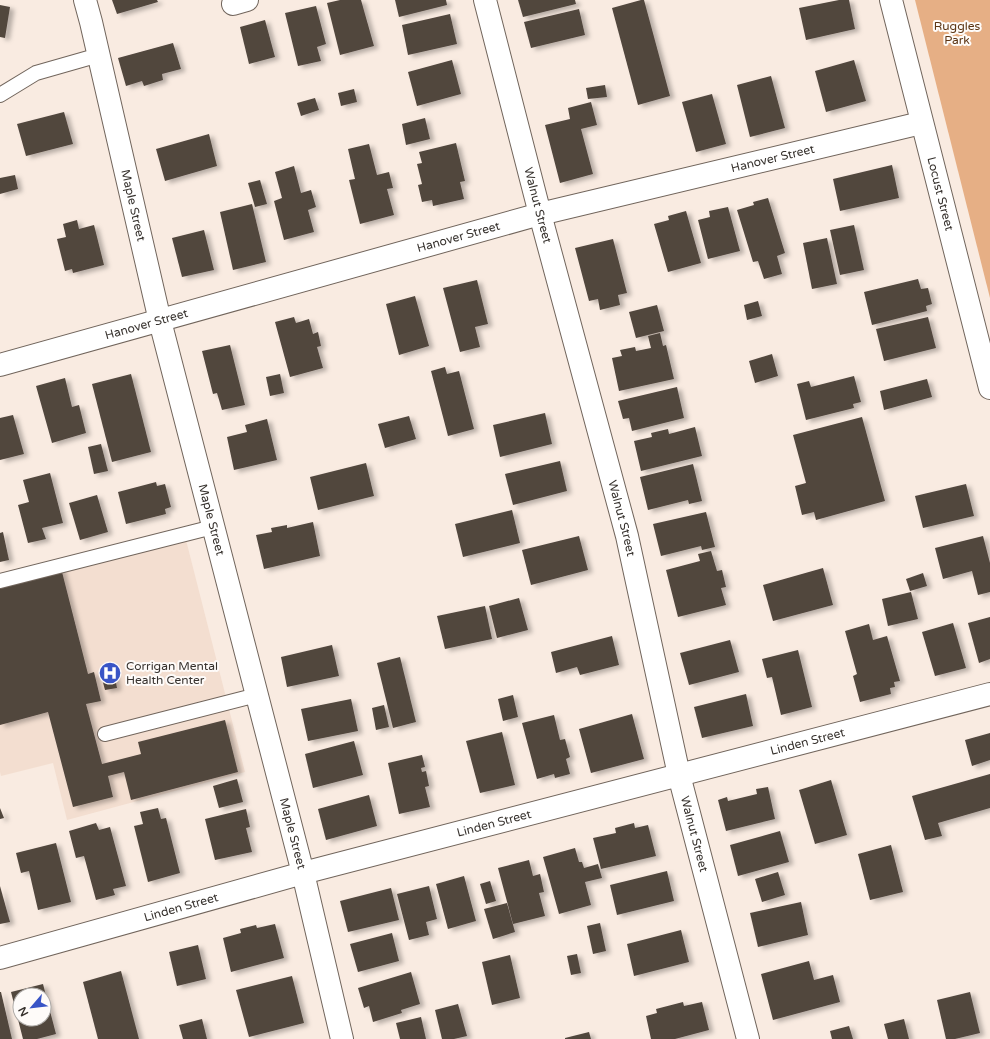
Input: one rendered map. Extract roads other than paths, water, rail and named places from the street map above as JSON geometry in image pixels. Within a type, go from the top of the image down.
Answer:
[{"type":"street","name":"Maple Street","points":[[84,0],[99,54],[160,321],[303,873],[342,1039]]},
{"type":"street","name":"Walnut Street","points":[[485,0],[540,214],[627,536],[679,775],[748,1039]]},
{"type":"street","name":"Locust Street","points":[[891,0],[921,123],[989,377]]},
{"type":"street","name":"Hanover Street","points":[[0,365],[540,214],[921,123]]},
{"type":"street","name":"Linden Street","points":[[0,958],[303,873],[990,694]]},
{"type":"lane","points":[[0,95],[36,73],[99,54]]},
{"type":"lane","points":[[0,582],[213,527]]},
{"type":"lane","points":[[105,734],[257,694]]},
{"type":"place","name":"Corrigan Mental Health Center","points":[[110,673]]},
{"type":"park label","name":"Ruggles Park","points":[[957,33]]}]
